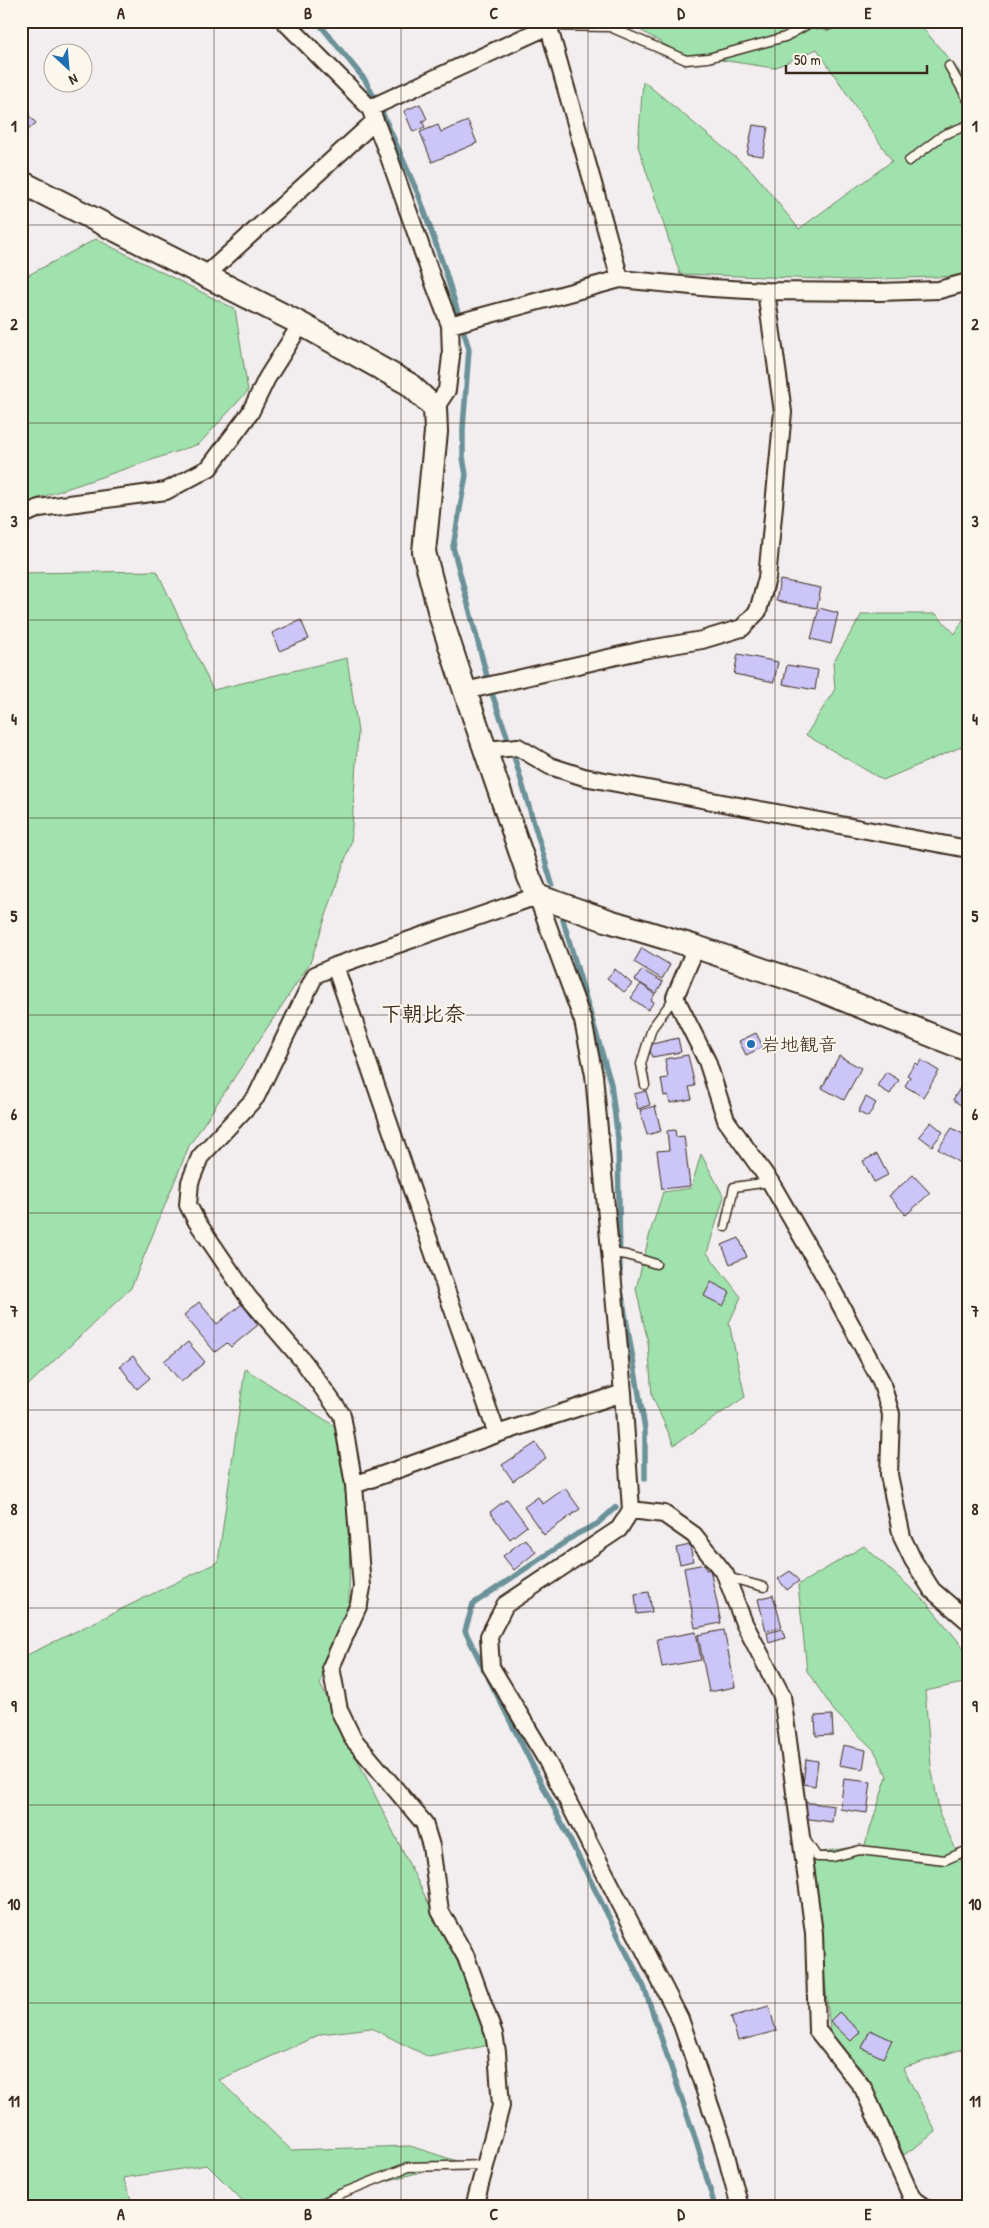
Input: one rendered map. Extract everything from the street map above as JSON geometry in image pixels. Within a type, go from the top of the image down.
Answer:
[{"type":"street","points":[[284,21],[372,112],[460,322],[451,356],[447,390],[435,408],[436,432],[424,552],[441,618],[471,690],[491,749],[529,877],[583,1021],[594,1075],[616,1254],[631,1510],[619,1529],[504,1605],[489,1636],[491,1667],[546,1759],[680,2019],[722,2140],[740,2207]]},
{"type":"street","points":[[206,274],[386,100],[548,24],[620,279]]},
{"type":"street","points":[[21,182],[206,274],[301,324],[409,384],[435,408]]},
{"type":"street","points":[[460,322],[620,279],[766,291],[879,292],[939,290],[968,282]]},
{"type":"street","points":[[471,690],[643,650],[702,640],[742,628],[758,611],[767,578],[783,412],[766,291]]},
{"type":"street","points":[[21,516],[39,508],[166,492],[209,468],[250,413],[267,378],[301,324]]},
{"type":"street","points":[[491,749],[518,747],[550,766],[584,777],[968,849]]},
{"type":"street","points":[[474,2207],[501,2106],[497,2052],[482,1998],[466,1957],[440,1911],[431,1846],[424,1823],[353,1739],[339,1710],[331,1667],[360,1604],[362,1587],[354,1484],[342,1415],[304,1362],[248,1297],[197,1222],[188,1205],[190,1182],[200,1157],[256,1097],[315,975],[335,966],[537,896],[609,921],[696,947],[808,986],[968,1050]]},
{"type":"street","points":[[696,947],[675,997],[707,1061],[726,1120],[770,1182],[832,1289],[881,1381],[891,1414],[889,1476],[902,1537],[913,1560],[932,1590],[968,1621]]},
{"type":"street","points":[[335,966],[497,1434]]},
{"type":"street","points":[[354,1484],[497,1434],[623,1393]]},
{"type":"street","points":[[631,1510],[664,1514],[694,1535],[726,1576],[744,1623],[782,1696],[814,1933],[817,2030],[862,2088],[912,2198],[925,2207]]},
{"type":"lane","points":[[548,24],[610,27],[686,60],[708,58],[785,37],[810,23],[830,25],[836,21]]},
{"type":"lane","points":[[949,66],[968,100]]},
{"type":"lane","points":[[909,162],[943,134],[968,125]]},
{"type":"lane","points":[[645,1085],[641,1064],[652,1028],[675,997]]},
{"type":"lane","points":[[726,1227],[734,1188],[770,1182]]},
{"type":"lane","points":[[616,1254],[656,1264]]},
{"type":"lane","points":[[726,1576],[764,1587]]},
{"type":"lane","points":[[799,1829],[817,1857],[833,1857],[860,1850],[945,1860],[968,1850]]},
{"type":"lane","points":[[315,2207],[340,2194],[408,2168],[486,2165]]},
{"type":"green space","points":[[642,21],[917,21],[968,82],[968,272],[959,276],[853,280],[680,274],[638,146],[643,81],[753,172],[799,229],[892,161],[817,49],[774,68],[681,54],[640,30]]},
{"type":"green space","points":[[96,239],[235,309],[248,391],[199,444],[39,498],[21,508],[21,279]]},
{"type":"green space","points":[[157,571],[213,690],[347,658],[358,732],[351,842],[310,963],[189,1146],[131,1288],[21,1392],[21,573]]},
{"type":"green space","points":[[968,611],[968,744],[883,780],[806,735],[835,689],[833,663],[862,614],[936,614],[955,634]]},
{"type":"green space","points":[[701,1154],[724,1197],[707,1253],[741,1297],[729,1323],[745,1397],[674,1445],[652,1396],[648,1342],[636,1289],[650,1233],[663,1192],[691,1188]]},
{"type":"green space","points":[[245,1369],[335,1426],[350,1521],[349,1603],[320,1684],[460,1967],[490,2045],[429,2057],[371,2028],[321,2034],[219,2080],[291,2150],[410,2146],[460,2162],[370,2185],[315,2207],[249,2207],[207,2165],[123,2178],[134,2207],[21,2207],[21,1658],[218,1562]]},
{"type":"green space","points":[[864,1546],[926,1602],[968,1653],[968,1682],[925,1691],[931,1766],[940,1815],[962,1863],[968,1859],[968,2047],[903,2068],[936,2132],[904,2155],[865,2072],[831,2041],[819,1920],[809,1854],[865,1845],[887,1776],[874,1750],[835,1712],[807,1671],[798,1585]]},
{"type":"building","points":[[420,104],[427,119],[422,121],[425,127],[413,132],[404,111]]},
{"type":"building","points":[[21,107],[36,123],[21,136]]},
{"type":"building","points":[[468,121],[477,143],[432,162],[420,132],[438,125],[441,132]]},
{"type":"building","points":[[753,125],[768,127],[763,156],[747,154]]},
{"type":"building","points":[[780,580],[821,588],[817,608],[776,601]]},
{"type":"building","points":[[819,608],[838,613],[831,644],[811,639]]},
{"type":"building","points":[[301,620],[309,639],[279,651],[272,633]]},
{"type":"building","points":[[738,654],[778,662],[774,682],[734,674]]},
{"type":"building","points":[[787,665],[818,670],[815,690],[783,684]]},
{"type":"building","points":[[642,948],[670,965],[662,979],[634,962]]},
{"type":"building","points":[[615,969],[632,984],[624,992],[607,978]]},
{"type":"building","points":[[642,970],[663,982],[656,993],[635,980]]},
{"type":"building","points":[[641,984],[655,994],[651,1000],[654,1002],[648,1010],[631,998]]},
{"type":"building","name":"岩地観音","points":[[756,1033],[763,1047],[746,1055],[739,1041]]},
{"type":"building","points":[[678,1038],[681,1052],[652,1057],[648,1045]]},
{"type":"building","points":[[688,1055],[695,1086],[689,1087],[692,1099],[670,1103],[668,1095],[664,1096],[661,1079],[668,1078],[665,1059]]},
{"type":"building","points":[[839,1056],[861,1068],[844,1100],[822,1088]]},
{"type":"building","points":[[921,1060],[939,1071],[923,1097],[905,1086],[910,1077],[907,1075],[915,1063],[918,1065]]},
{"type":"building","points":[[886,1072],[899,1080],[890,1094],[877,1086]]},
{"type":"building","points":[[960,1088],[968,1093],[967,1109],[953,1100]]},
{"type":"building","points":[[646,1091],[650,1105],[638,1109],[634,1094]]},
{"type":"building","points":[[866,1097],[876,1103],[868,1117],[858,1112]]},
{"type":"building","points":[[655,1106],[661,1131],[647,1135],[640,1110]]},
{"type":"building","points":[[931,1122],[943,1132],[932,1146],[919,1136]]},
{"type":"building","points":[[952,1128],[968,1137],[968,1153],[961,1164],[938,1149]]},
{"type":"building","points":[[675,1130],[676,1137],[684,1136],[690,1186],[662,1189],[657,1151],[669,1150],[667,1131]]},
{"type":"building","points":[[877,1154],[888,1175],[874,1182],[863,1161]]},
{"type":"building","points":[[913,1175],[930,1193],[906,1215],[889,1196]]},
{"type":"building","points":[[739,1238],[747,1257],[730,1264],[722,1245]]},
{"type":"building","points":[[711,1282],[730,1292],[723,1306],[704,1296]]},
{"type":"building","points":[[199,1302],[217,1324],[242,1304],[258,1325],[231,1347],[227,1343],[215,1352],[184,1315]]},
{"type":"building","points":[[188,1342],[205,1362],[181,1382],[164,1361]]},
{"type":"building","points":[[133,1356],[150,1378],[137,1389],[120,1366]]},
{"type":"building","points":[[536,1443],[546,1458],[513,1481],[502,1465]]},
{"type":"building","points":[[565,1488],[580,1509],[544,1535],[524,1507],[538,1497],[543,1504]]},
{"type":"building","points":[[507,1499],[527,1526],[510,1539],[490,1512]]},
{"type":"building","points":[[525,1539],[536,1552],[514,1570],[503,1556]]},
{"type":"building","points":[[690,1545],[693,1561],[680,1564],[676,1548]]},
{"type":"building","points":[[705,1564],[706,1570],[710,1569],[721,1623],[695,1628],[684,1568]]},
{"type":"building","points":[[790,1571],[799,1581],[787,1590],[778,1579]]},
{"type":"building","points":[[649,1592],[652,1612],[637,1614],[635,1594]]},
{"type":"building","points":[[773,1595],[782,1627],[766,1631],[758,1599]]},
{"type":"building","points":[[782,1629],[785,1638],[769,1643],[767,1633]]},
{"type":"building","points":[[724,1630],[735,1687],[709,1692],[698,1635]]},
{"type":"building","points":[[696,1632],[701,1660],[662,1667],[657,1639]]},
{"type":"building","points":[[832,1715],[833,1735],[816,1736],[815,1716]]},
{"type":"building","points":[[843,1745],[866,1750],[863,1769],[839,1765]]},
{"type":"building","points":[[806,1759],[818,1761],[815,1786],[803,1784]]},
{"type":"building","points":[[844,1779],[871,1782],[867,1813],[840,1809]]},
{"type":"building","points":[[804,1802],[834,1806],[832,1822],[802,1818]]},
{"type":"building","points":[[769,2006],[776,2031],[738,2041],[731,2017]]},
{"type":"building","points":[[839,2012],[860,2032],[851,2041],[830,2021]]},
{"type":"building","points":[[870,2030],[892,2040],[883,2058],[862,2048]]},
{"type":"waterway","points":[[317,21],[365,80],[382,112],[419,196],[445,270],[469,349],[463,428],[463,457],[466,475],[453,547],[490,688],[513,753],[552,884]]},
{"type":"waterway","points":[[563,920],[611,1084],[618,1139],[620,1271]]},
{"type":"waterway","points":[[621,1290],[645,1429],[645,1479]]},
{"type":"waterway","points":[[485,1671],[465,1631],[473,1604],[577,1534],[597,1524],[616,1507]]},
{"type":"waterway","points":[[489,1679],[644,1987],[697,2144],[715,2207]]},
{"type":"place","name":"岩地観音","points":[[751,1044]]},
{"type":"district","name":"下朝比奈","points":[[423,1013]]}]
